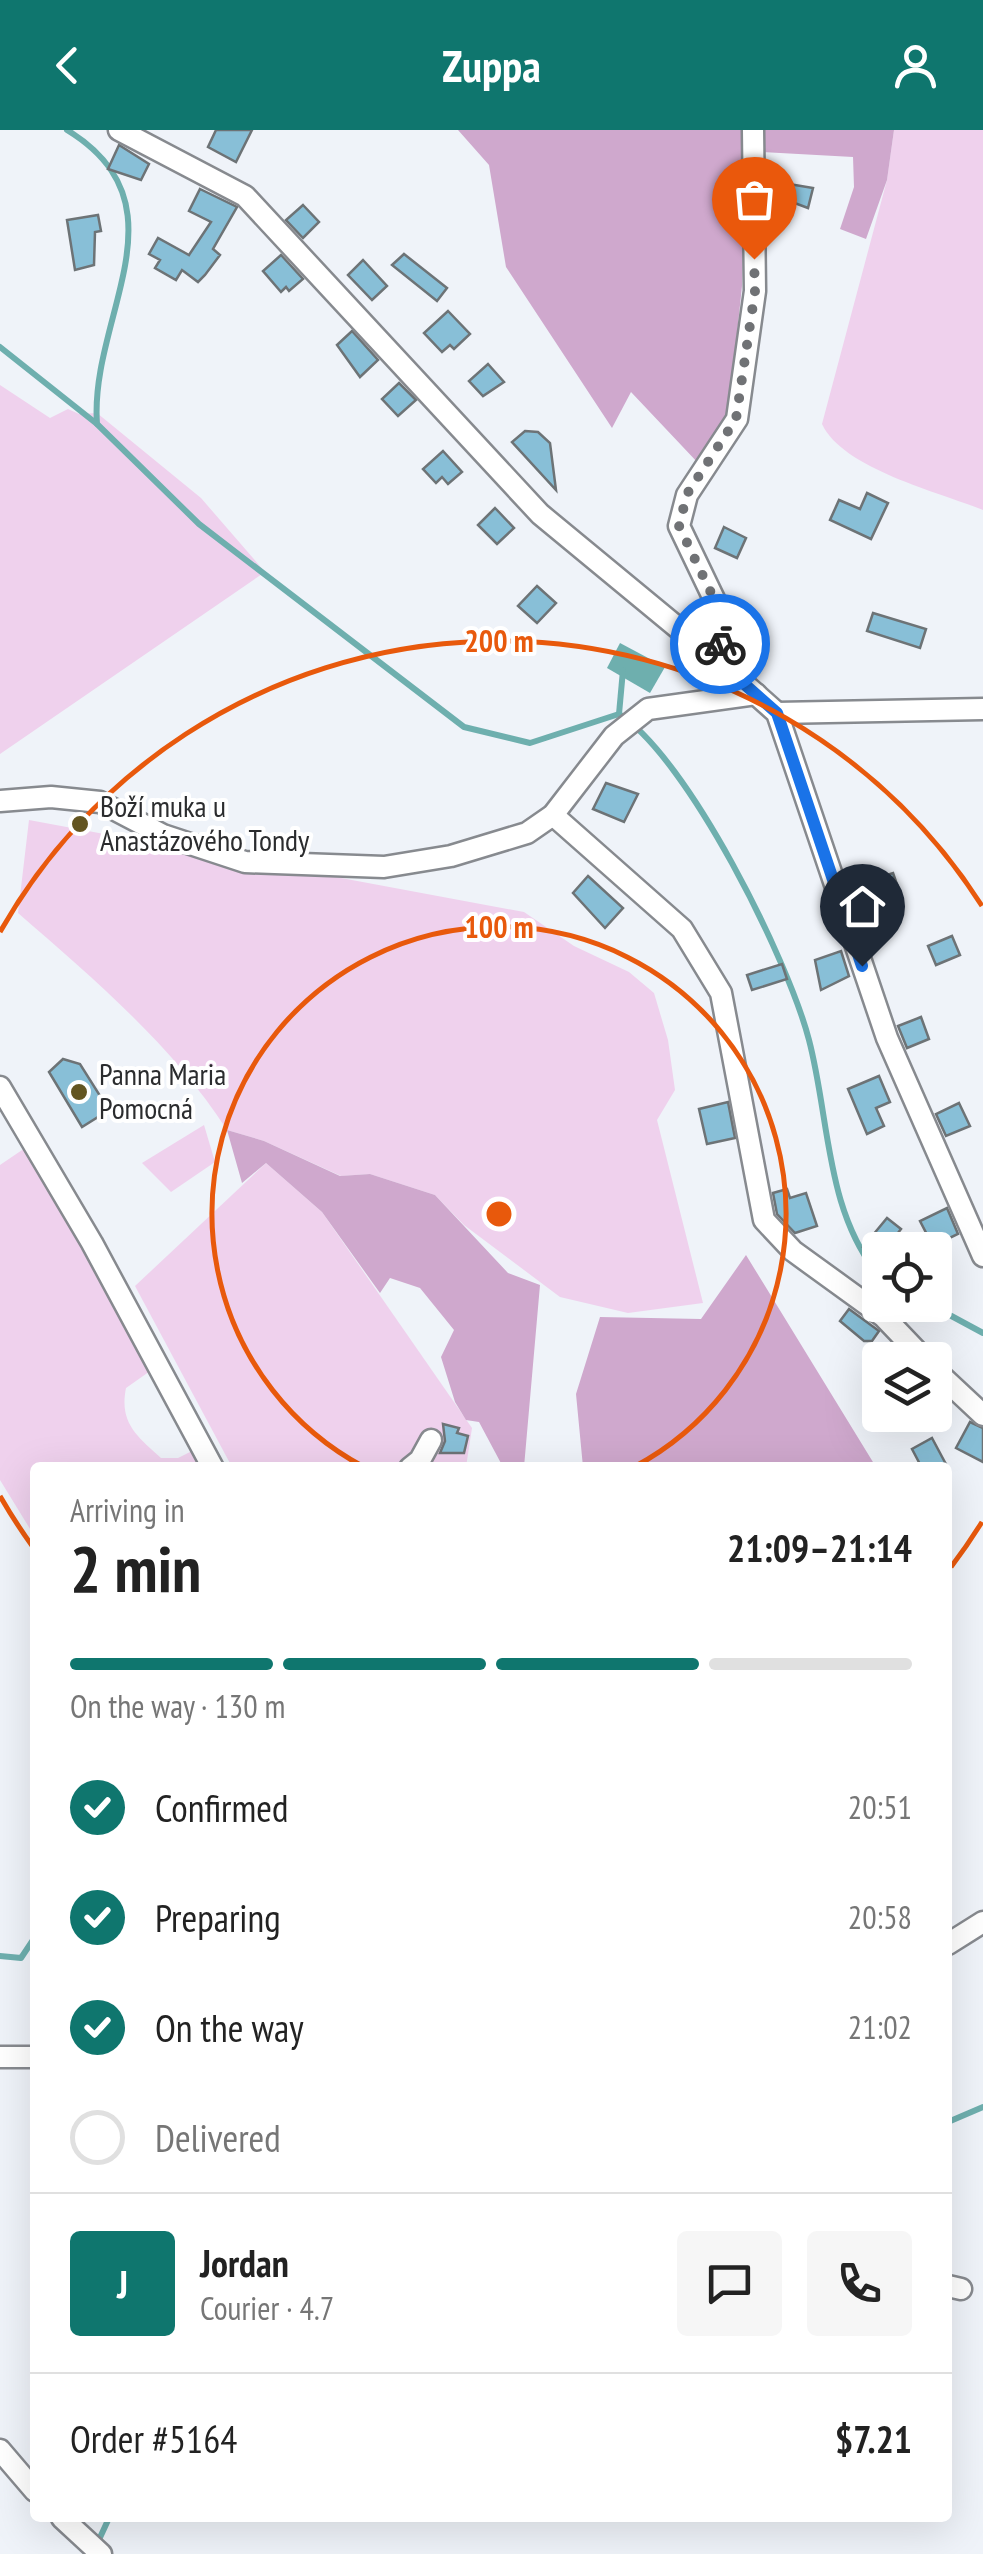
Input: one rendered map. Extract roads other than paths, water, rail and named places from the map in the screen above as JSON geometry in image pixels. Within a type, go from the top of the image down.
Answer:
[{"type":"street","points":[[119,130],[245,196],[540,514],[777,713],[887,1038],[983,1256]]},
{"type":"street","points":[[724,666],[714,599],[679,526],[687,494],[736,419],[755,291],[753,130]]},
{"type":"street","points":[[0,801],[51,797],[100,802],[163,835],[245,862],[384,867],[450,856],[526,833],[553,815],[614,736],[648,708],[756,694]]},
{"type":"street","points":[[777,713],[983,709]]},
{"type":"street","points":[[553,815],[682,929],[721,993],[764,1220],[792,1250],[884,1317],[908,1342]]},
{"type":"street","points":[[0,1087],[92,1243],[210,1462]]},
{"type":"street","points":[[952,1386],[983,1415]]},
{"type":"street","points":[[414,1462],[431,1440]]},
{"type":"street","points":[[952,1941],[983,1922]]},
{"type":"street","points":[[0,2056],[30,2057]]},
{"type":"street","points":[[0,2450],[30,2484]]},
{"type":"street","points":[[66,2522],[101,2554]]},
{"type":"water","points":[[620,643],[665,667],[650,693],[607,668]]},
{"type":"waterway","points":[[67,130],[103,160],[122,193],[128,228],[125,265],[98,384],[97,424],[199,524],[464,727],[530,743],[619,714],[646,737],[704,815],[780,961],[809,1040],[839,1194],[862,1251]]},
{"type":"waterway","points":[[0,347],[97,424]]},
{"type":"waterway","points":[[619,714],[623,670]]},
{"type":"waterway","points":[[952,1316],[983,1333]]},
{"type":"waterway","points":[[0,1956],[21,1958],[30,1944]]},
{"type":"waterway","points":[[952,2120],[983,2107]]},
{"type":"waterway","points":[[97,2544],[107,2522]]},
{"type":"place","name":"Boží muka u Anastázového Tondy","points":[[80,824]]},
{"type":"place","name":"Panna Maria Pomocná","points":[[79,1092]]}]
